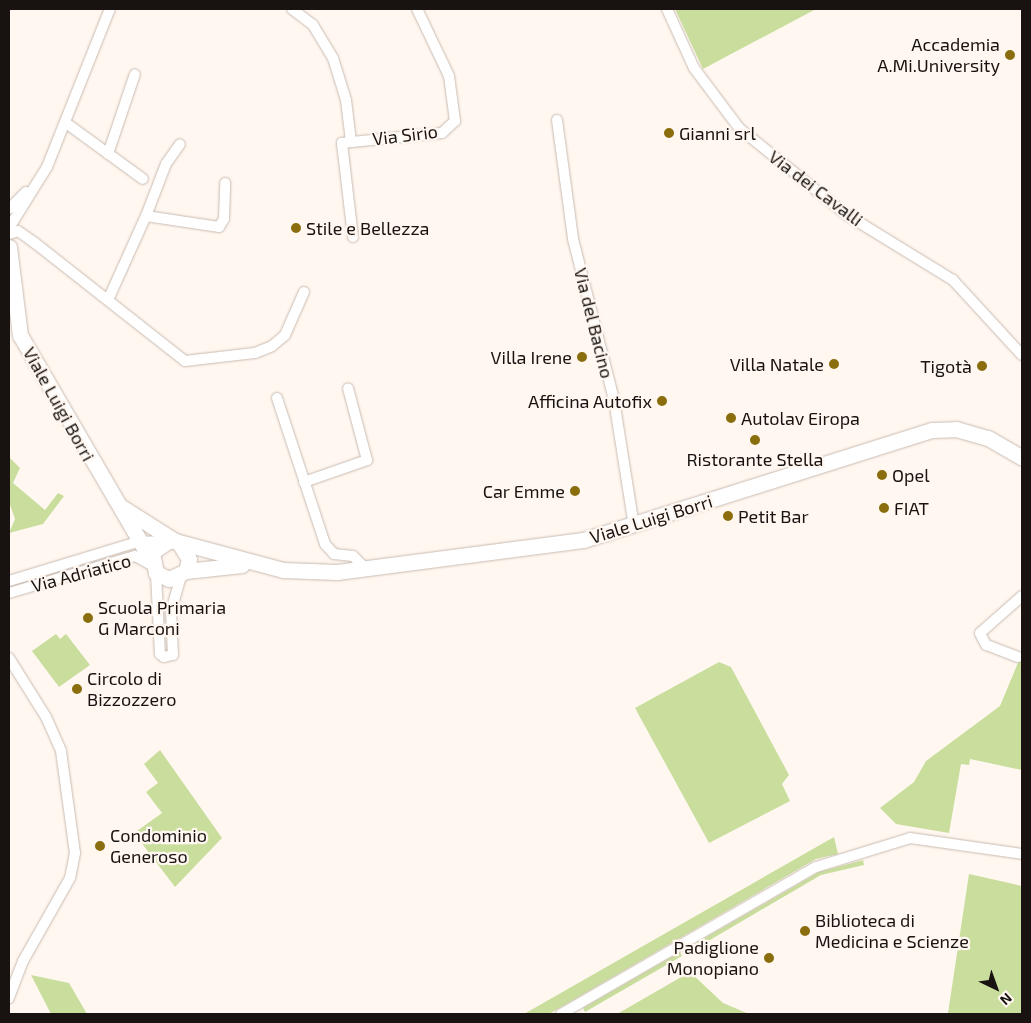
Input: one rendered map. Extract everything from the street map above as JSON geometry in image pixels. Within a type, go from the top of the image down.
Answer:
[{"type":"main road","name":"Viale Luigi Borri","points":[[9,247],[12,315],[20,335],[112,498],[153,566]]},
{"type":"main road","name":"Viale Luigi Borri","points":[[183,573],[233,564],[266,566],[317,573],[560,543],[634,526],[932,430],[956,430],[988,438],[1022,458]]},
{"type":"main road","name":"Viale Luigi Borri","points":[[112,498],[135,518],[173,542],[266,566]]},
{"type":"main road","points":[[173,542],[188,552],[183,573],[169,579],[153,566],[157,545],[173,542]]},
{"type":"street","points":[[9,228],[38,181],[66,123],[110,9]]},
{"type":"street","name":"Via Sirio","points":[[292,9],[313,25],[333,58],[346,100],[351,142]]},
{"type":"street","name":"Via Sirio","points":[[353,237],[342,142],[442,133],[455,121],[449,76],[417,9]]},
{"type":"street","name":"Via dei Cavalli","points":[[668,9],[694,68],[739,128],[847,215],[952,280],[1022,355]]},
{"type":"street","points":[[108,154],[135,74]]},
{"type":"street","name":"Via del Bacino","points":[[557,120],[573,238],[614,400],[634,526]]},
{"type":"street","points":[[66,123],[143,179]]},
{"type":"street","points":[[108,300],[146,216],[166,164],[180,144]]},
{"type":"street","points":[[9,209],[38,181]]},
{"type":"street","points":[[146,216],[219,227],[224,219],[225,183]]},
{"type":"street","points":[[9,234],[18,231],[185,361],[255,353],[272,346],[285,335],[304,292]]},
{"type":"street","points":[[304,482],[367,460],[348,388]]},
{"type":"street","points":[[277,398],[304,482],[330,552],[353,556],[364,567]]},
{"type":"street","name":"Via Adriatico","points":[[9,581],[138,542],[173,542]]},
{"type":"street","name":"Via Adriatico","points":[[9,593],[135,556],[153,566]]},
{"type":"street","points":[[153,566],[160,654],[164,658],[173,655],[171,611],[183,573]]},
{"type":"street","points":[[1018,657],[986,645],[980,632],[1022,596]]},
{"type":"street","points":[[9,658],[46,717],[61,751],[75,853],[70,878],[23,961],[9,998]]},
{"type":"street","points":[[560,1014],[816,867],[910,838],[1022,854]]},
{"type":"green space","points":[[675,9],[816,9],[703,69]]},
{"type":"green space","points":[[9,457],[20,468],[13,483],[45,510],[58,493],[64,496],[43,524],[9,533],[15,519],[9,502]]},
{"type":"green space","points":[[56,634],[60,639],[66,634],[90,665],[59,687],[32,651]]},
{"type":"green space","points":[[1022,653],[1022,770],[970,759],[969,765],[961,764],[949,833],[896,824],[880,808],[914,782],[926,761],[1000,706]]},
{"type":"green space","points":[[719,662],[731,667],[789,775],[782,784],[790,801],[709,843],[635,708]]},
{"type":"green space","points":[[160,750],[222,838],[175,887],[134,833],[162,813],[146,792],[158,783],[144,764]]},
{"type":"green space","points":[[834,837],[838,854],[816,859],[549,1014],[524,1014]]},
{"type":"green space","points":[[863,860],[864,865],[821,875],[698,947],[696,943],[819,872]]},
{"type":"green space","points":[[969,874],[1022,886],[1022,1014],[948,1013]]},
{"type":"green space","points":[[680,952],[682,956],[585,1012],[583,1008]]},
{"type":"green space","points":[[690,972],[723,1003],[749,1014],[617,1014]]},
{"type":"green space","points":[[31,975],[69,983],[87,1014],[51,1014]]},
{"type":"place","name":"Accademia A.Mi.University","points":[[1010,55]]},
{"type":"place","name":"Gianni srl","points":[[669,133]]},
{"type":"place","name":"Stile e Bellezza","points":[[296,228]]},
{"type":"place","name":"Villa Irene","points":[[582,357]]},
{"type":"place","name":"Villa Natale","points":[[834,364]]},
{"type":"place","name":"Tigotà","points":[[982,366]]},
{"type":"place","name":"Afficina Autofix","points":[[662,401]]},
{"type":"place","name":"Autolav Eiropa","points":[[731,418]]},
{"type":"place","name":"Ristorante Stella","points":[[755,440]]},
{"type":"place","name":"Opel","points":[[882,475]]},
{"type":"place","name":"Car Emme","points":[[575,491]]},
{"type":"place","name":"FIAT","points":[[884,508]]},
{"type":"place","name":"Petit Bar","points":[[728,516]]},
{"type":"place","name":"Scuola Primaria G Marconi","points":[[88,618]]},
{"type":"place","name":"Circolo di Bizzozzero","points":[[77,689]]},
{"type":"place","name":"Condominio Generoso","points":[[100,846]]},
{"type":"place","name":"Biblioteca di Medicina e Scienze","points":[[805,931]]},
{"type":"place","name":"Padiglione Monopiano","points":[[769,958]]}]
